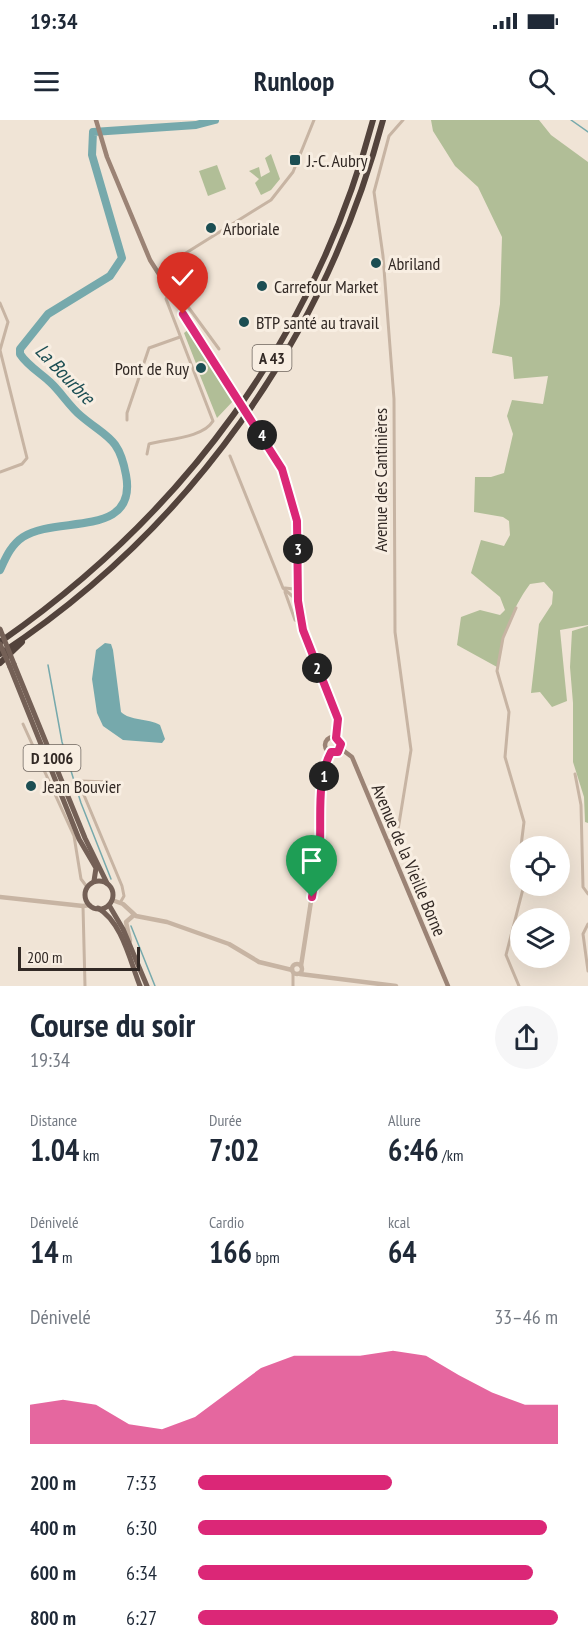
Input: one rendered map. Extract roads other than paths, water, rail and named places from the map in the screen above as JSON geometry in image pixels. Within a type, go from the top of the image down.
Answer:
[{"type":"highway","name":"A 43","points":[[0,643],[107,558],[138,530],[212,446],[282,341],[309,292],[351,191],[373,120]]},
{"type":"highway","name":"A 43","points":[[0,654],[85,592],[145,538],[220,451],[258,399],[290,348],[340,249],[360,195],[383,120]]},
{"type":"highway","points":[[0,663],[29,635]]},
{"type":"main road","name":"Avenue de la Vieille Borne","points":[[97,121],[101,138],[141,242],[156,272],[282,469],[297,521],[298,601],[306,643],[338,719],[336,738],[340,742],[340,748],[352,756],[448,986]]},
{"type":"main road","name":"D 1006","points":[[0,629],[12,666],[79,838],[96,868],[94,881]]},
{"type":"main road","name":"D 1006","points":[[0,643],[107,883]]},
{"type":"main road","name":"Avenue de la Vieille Borne","points":[[331,752],[326,743],[331,738],[336,738]]},
{"type":"main road","points":[[331,752],[340,748]]},
{"type":"main road","points":[[140,986],[114,924],[106,913],[90,905],[85,895],[87,888],[94,881],[107,883],[112,890],[110,903],[147,986]]},
{"type":"main road","points":[[98,908],[110,903]]},
{"type":"street","points":[[156,272],[271,200],[293,172],[314,120]]},
{"type":"street","name":"Avenue des Cantinières","points":[[388,842],[397,836],[411,750],[395,632],[394,399],[384,256],[374,192],[389,136],[403,120]]},
{"type":"street","points":[[147,454],[149,444],[199,432],[210,426],[213,421],[166,299],[169,292]]},
{"type":"street","points":[[175,302],[186,304],[219,350]]},
{"type":"street","points":[[0,303],[9,322],[0,350],[27,458],[22,464],[0,472]]},
{"type":"street","points":[[128,420],[127,413],[149,348],[180,337]]},
{"type":"street","points":[[230,456],[296,620],[302,623]]},
{"type":"street","points":[[283,588],[294,589],[298,583]]},
{"type":"street","points":[[283,588],[298,601]]},
{"type":"street","points":[[516,608],[504,638],[497,671],[509,712],[505,757],[524,822],[522,836]]},
{"type":"street","points":[[23,724],[74,836],[81,879],[87,888]]},
{"type":"street","points":[[293,986],[303,951],[320,843],[323,783],[331,752]]},
{"type":"street","points":[[575,774],[581,805],[583,887],[588,894]]},
{"type":"street","points":[[109,782],[81,781],[81,788],[122,886],[124,896],[120,903]]},
{"type":"street","points":[[519,986],[506,955],[521,896]]},
{"type":"street","points":[[0,897],[90,905]]},
{"type":"street","points":[[110,903],[120,903],[134,915],[167,922],[236,947],[259,962],[396,986]]},
{"type":"street","points":[[83,906],[86,986]]},
{"type":"street","points":[[134,915],[126,922],[136,958]]},
{"type":"street","points":[[588,924],[583,934],[588,971]]},
{"type":"water","points":[[105,643],[111,644],[113,650],[121,712],[129,717],[160,725],[165,739],[162,743],[123,740],[103,726],[97,713],[92,679],[96,650]]},
{"type":"waterway","name":"La Bourbre","points":[[0,570],[12,548],[23,537],[37,531],[107,517],[120,509],[126,495],[126,475],[116,445],[77,412],[54,386],[20,354],[20,349],[48,314],[110,276],[122,258],[92,155],[93,132],[196,125],[215,120]]},
{"type":"waterway","points":[[571,120],[588,132]]},
{"type":"waterway","points":[[48,665],[62,742],[81,803],[111,879]]},
{"type":"waterway","points":[[131,926],[155,986]]},
{"type":"place","name":"J.-C. Aubry","points":[[295,160]]},
{"type":"place","name":"Arboriale","points":[[211,228]]},
{"type":"place","name":"Abriland","points":[[376,263]]},
{"type":"place","name":"Carrefour Market","points":[[262,286]]},
{"type":"place","name":"BTP santé au travail","points":[[244,322]]},
{"type":"place","name":"Pont de Ruy","points":[[201,368]]},
{"type":"place","name":"Jean Bouvier","points":[[31,786]]}]
